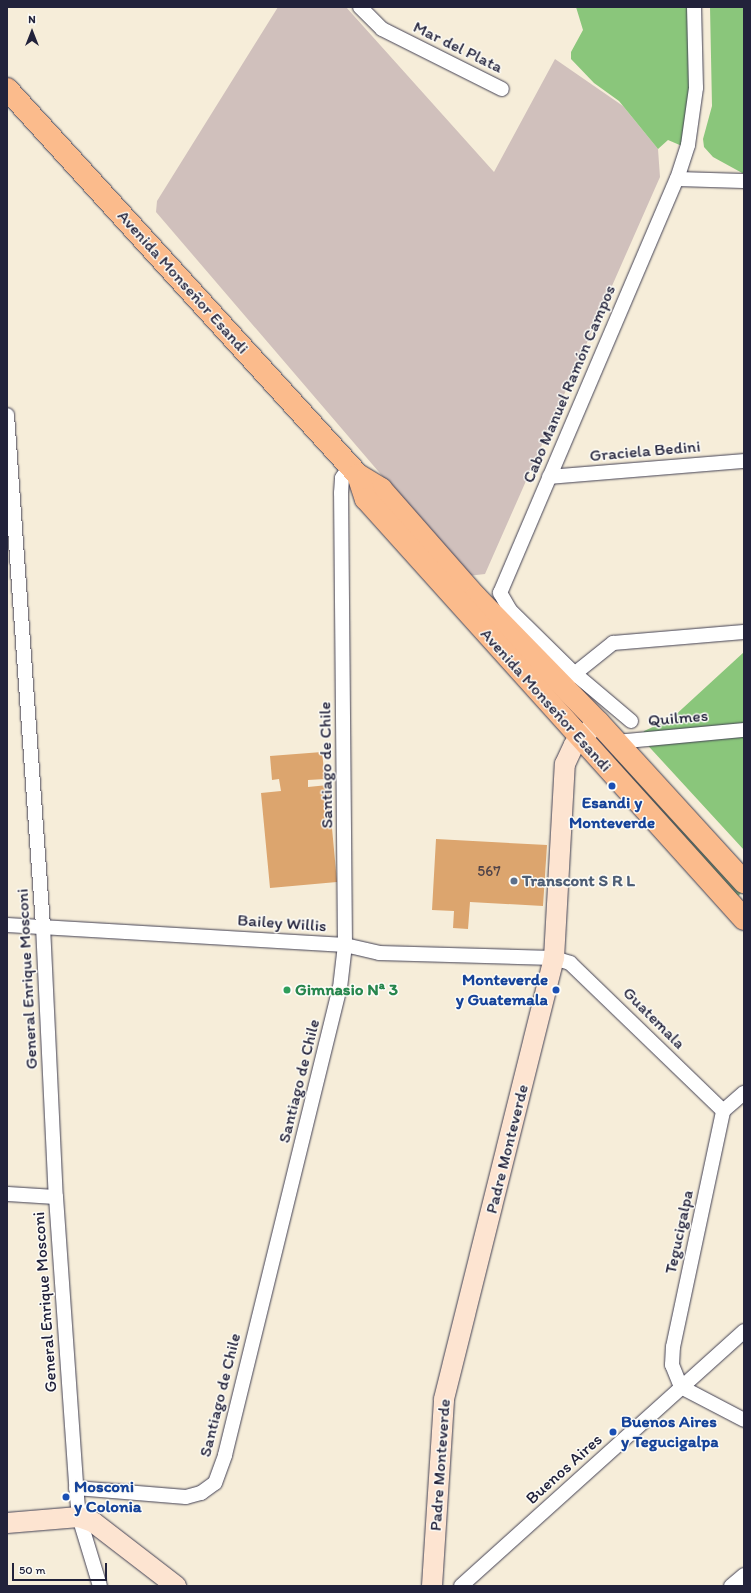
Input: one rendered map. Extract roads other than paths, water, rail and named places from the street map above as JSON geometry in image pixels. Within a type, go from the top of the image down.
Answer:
[{"type":"main road","name":"Avenida Monseñor Esandi","points":[[7,89],[354,470],[381,489],[476,597],[568,679],[598,722],[744,882]]},
{"type":"main road","name":"Avenida Monseñor Esandi","points":[[354,470],[366,499],[744,919]]},
{"type":"street","name":"Mar del Plata","points":[[360,7],[382,29],[502,89]]},
{"type":"street","name":"Cabo Manuel Ramón Campos","points":[[631,721],[568,679],[510,610],[501,596],[502,585],[677,179],[688,145],[696,88],[694,7]]},
{"type":"street","points":[[677,179],[744,181]]},
{"type":"street","name":"General Enrique Mosconi","points":[[7,415],[13,612],[43,926],[56,1197],[78,1516],[100,1586]]},
{"type":"street","name":"Graciela Bedini","points":[[549,477],[744,461]]},
{"type":"street","name":"Santiago de Chile","points":[[76,1488],[186,1496],[201,1493],[215,1483],[225,1456],[336,1003],[345,945],[340,493],[342,478],[354,470]]},
{"type":"street","points":[[548,701],[568,679],[613,643],[744,632]]},
{"type":"street","name":"Padre Monteverde","points":[[432,1586],[444,1399],[554,958],[565,764],[567,755],[580,738],[598,722]]},
{"type":"street","name":"Quilmes","points":[[616,742],[744,730]]},
{"type":"street","name":"Bailey Willis","points":[[7,925],[345,945],[387,953],[554,958]]},
{"type":"street","name":"Guatemala","points":[[554,958],[570,963],[579,969],[723,1111]]},
{"type":"street","points":[[723,1111],[744,1093]]},
{"type":"street","name":"Tegucigalpa","points":[[681,1387],[672,1365],[673,1348],[723,1111]]},
{"type":"street","points":[[7,1194],[56,1197]]},
{"type":"street","name":"Buenos Aires","points":[[461,1586],[744,1331]]},
{"type":"street","points":[[681,1387],[744,1420]]},
{"type":"street","points":[[7,1523],[78,1516],[93,1522],[176,1586]]},
{"type":"street","points":[[731,1586],[744,1575]]},
{"type":"place","name":"Esandi y Monteverde","points":[[612,786]]},
{"type":"place","name":"Transcont S R L","points":[[514,881]]},
{"type":"place","name":"Gimnasio Nª 3","points":[[287,990]]},
{"type":"place","name":"Monteverde y Guatemala","points":[[556,990]]},
{"type":"place","name":"Buenos Aires y Tegucigalpa","points":[[613,1432]]},
{"type":"place","name":"Mosconi y Colonia","points":[[66,1497]]}]
